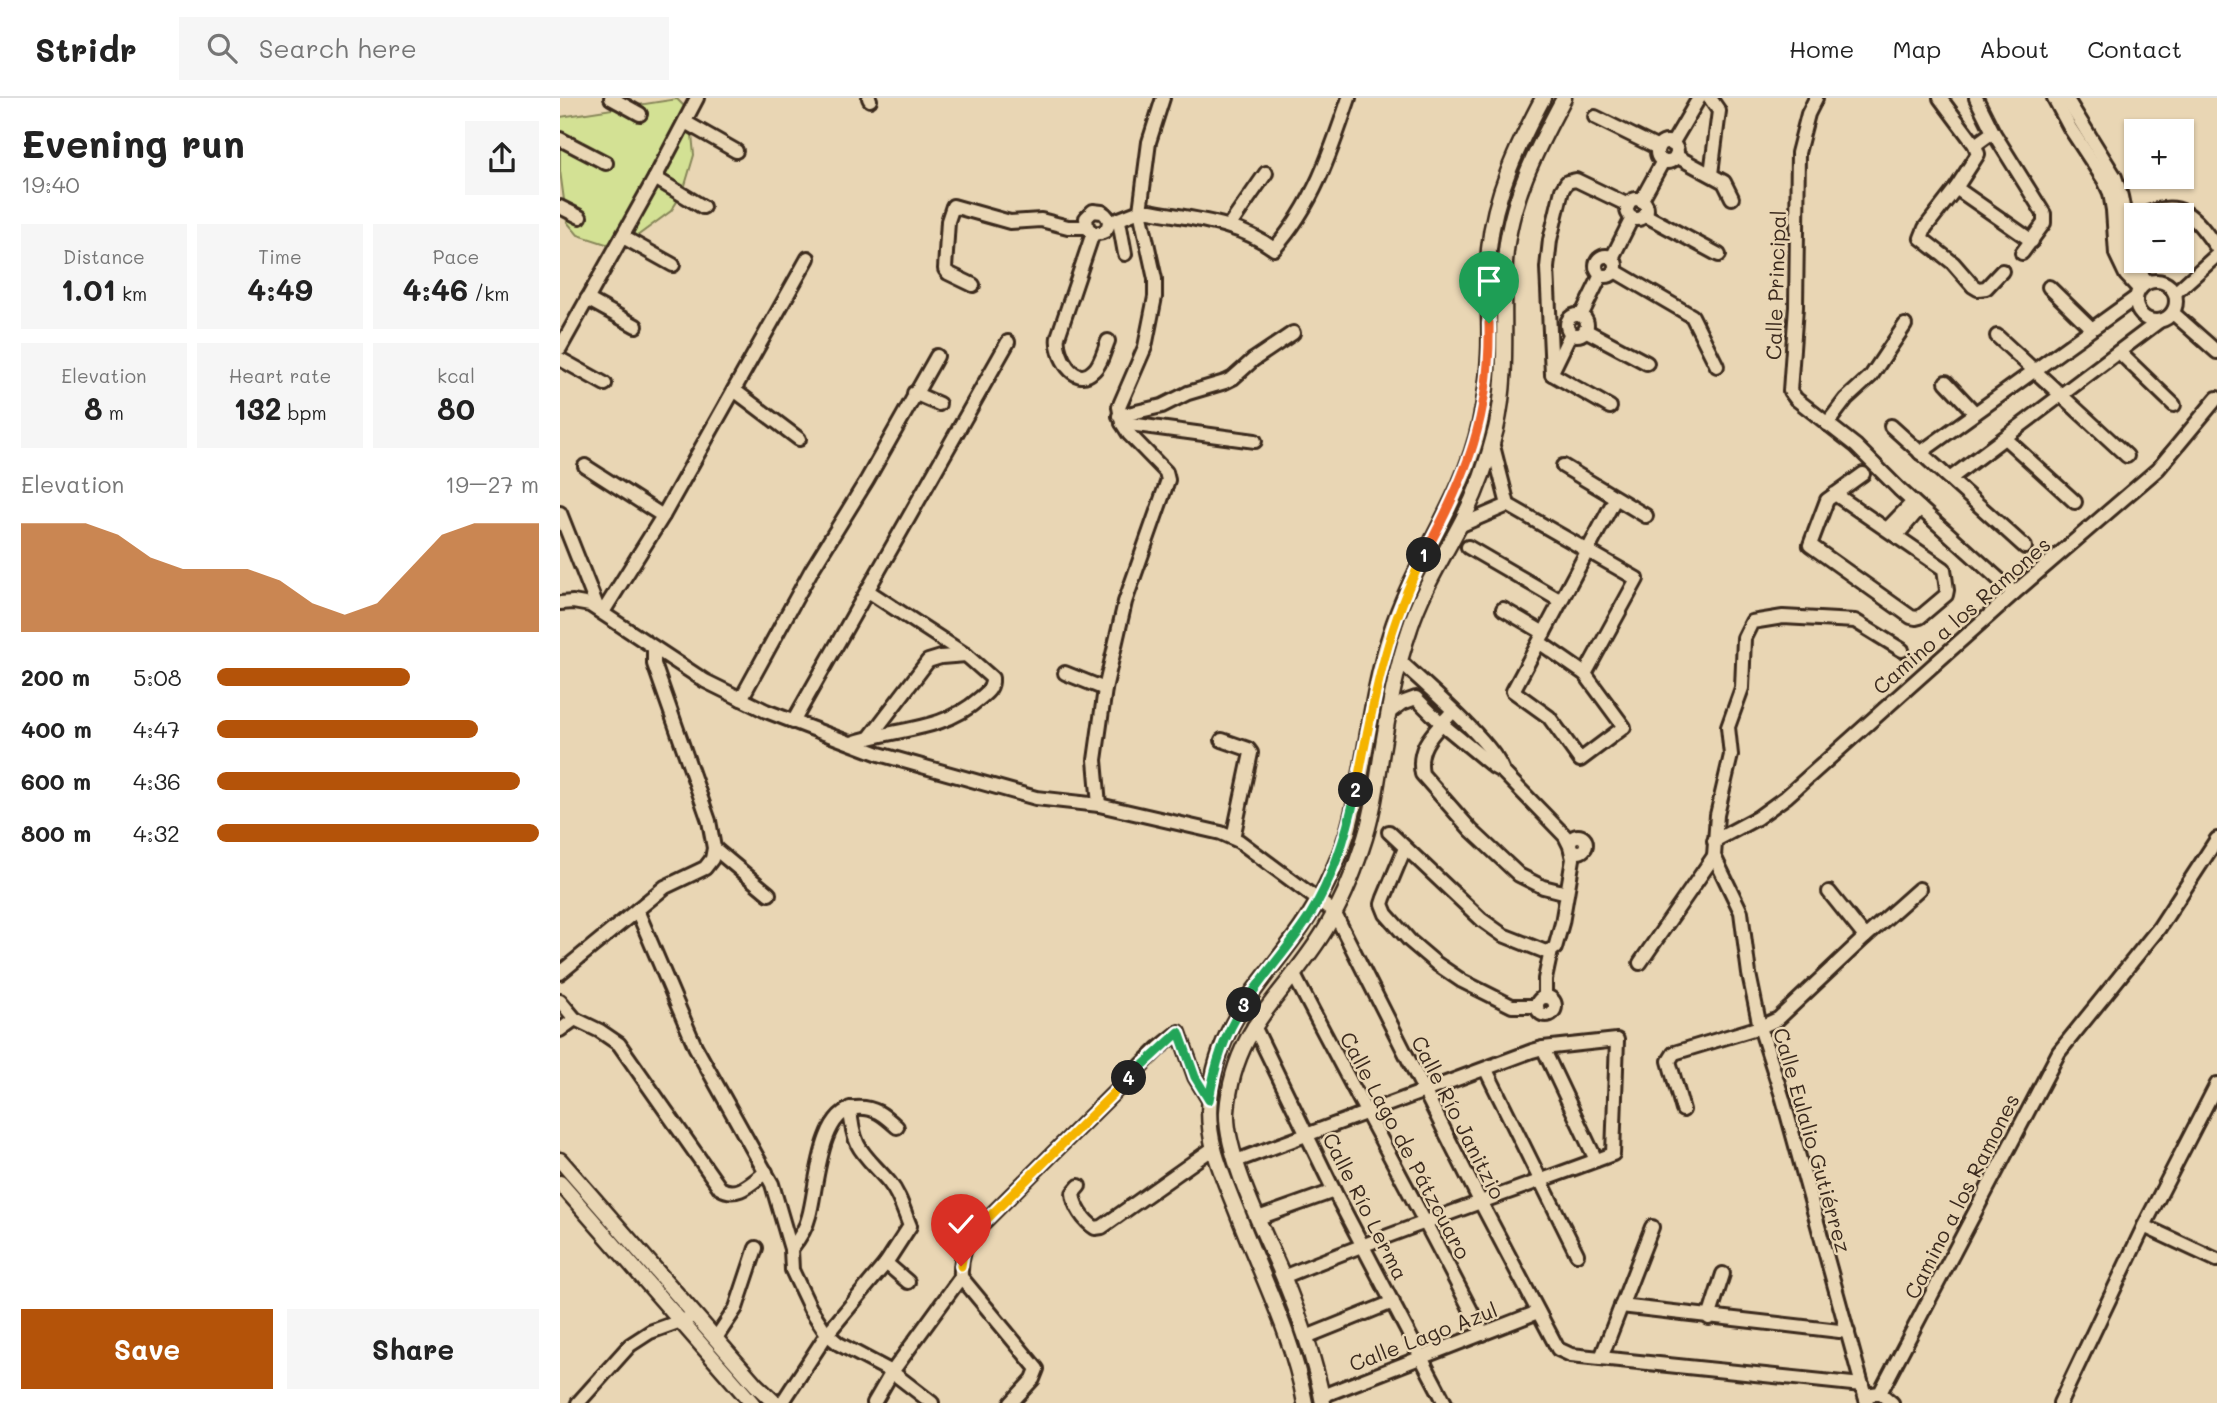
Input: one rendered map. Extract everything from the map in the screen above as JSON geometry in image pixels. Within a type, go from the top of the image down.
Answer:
[{"type":"main road","points":[[1305,1403],[1288,1340],[1212,1149],[1209,1100],[1221,1046],[1233,1020],[1299,931],[1319,899],[1347,832],[1381,664],[1390,635],[1413,575],[1461,480],[1477,435],[1488,365],[1489,245],[1503,186],[1543,98]]},
{"type":"main road","points":[[1323,1400],[1307,1337],[1258,1219],[1228,1136],[1227,1114],[1231,1085],[1240,1053],[1254,1026],[1325,930],[1351,877],[1369,824],[1400,661],[1410,626],[1424,591],[1459,526],[1486,465],[1502,399],[1505,259],[1510,226],[1528,168],[1564,98]]},
{"type":"main road","points":[[560,1160],[775,1403]]},
{"type":"main road","points":[[560,1183],[752,1403]]},
{"type":"street","points":[[611,98],[640,114]]},
{"type":"street","points":[[560,348],[697,98]]},
{"type":"street","points":[[1099,805],[1095,760],[1105,689],[1125,602],[1168,480],[1166,472],[1129,434],[1121,419],[1121,400],[1145,347],[1156,287],[1140,211],[1149,142],[1163,98]]},
{"type":"street","points":[[973,285],[945,269],[948,221],[953,206],[1010,222],[1041,220],[1102,233],[1114,222],[1140,211],[1150,211],[1230,225],[1262,240],[1274,249],[1299,216],[1324,171],[1349,98]]},
{"type":"street","points":[[1699,98],[1674,150],[1669,162],[1658,156],[1658,148],[1664,142],[1674,150],[1727,185],[1732,198]]},
{"type":"street","points":[[1710,98],[1719,111],[1711,174]]},
{"type":"street","name":"Calle Principal","points":[[1816,98],[1808,114],[1798,153],[1796,307],[1790,391],[1796,399],[1856,446],[1916,505],[2014,593]]},
{"type":"street","points":[[1940,98],[1978,151],[1956,188],[1921,233],[1922,241],[1953,263],[1978,289],[1986,288],[2002,271]]},
{"type":"street","points":[[1976,98],[1993,132],[2044,214],[2043,223],[2022,253]]},
{"type":"street","points":[[2061,101],[2107,187],[2127,255],[2141,290],[2136,307],[2149,321],[2158,322]]},
{"type":"street","points":[[1595,117],[1658,148]]},
{"type":"street","points":[[685,122],[736,151]]},
{"type":"street","points":[[1975,145],[1993,132]]},
{"type":"street","points":[[560,139],[606,163]]},
{"type":"street","points":[[1641,201],[1663,161]]},
{"type":"street","points":[[1230,225],[1266,173]]},
{"type":"street","points":[[655,178],[703,207]]},
{"type":"street","points":[[1552,374],[1547,268],[1552,230],[1562,190],[1567,182],[1576,180],[1628,205]]},
{"type":"street","points":[[1956,188],[2032,241]]},
{"type":"street","points":[[1634,200],[1641,201],[1646,207],[1645,215],[1639,219],[1632,218],[1627,212],[1628,205],[1634,200]]},
{"type":"street","points":[[560,206],[580,217]]},
{"type":"street","points":[[1108,341],[1096,369],[1088,375],[1082,375],[1065,366],[1058,349],[1061,327],[1090,230],[1087,218],[1089,214],[1098,211],[1114,222],[1125,254]]},
{"type":"street","points":[[1645,215],[1720,255]]},
{"type":"street","points":[[1612,258],[1632,218]]},
{"type":"street","points":[[2194,219],[2217,248]]},
{"type":"street","points":[[2119,227],[2124,225]]},
{"type":"street","points":[[622,237],[673,265]]},
{"type":"street","points":[[2175,293],[2217,255]]},
{"type":"street","points":[[1605,256],[1612,258],[1616,262],[1615,271],[1611,275],[1601,275],[1597,262],[1605,256]]},
{"type":"street","points":[[601,610],[663,516],[808,258]]},
{"type":"street","points":[[1615,271],[1692,316],[1717,366]]},
{"type":"street","points":[[1581,316],[1601,275]]},
{"type":"street","points":[[1920,453],[2141,290],[2164,282],[2171,286],[2177,300],[2173,313],[2167,319],[2158,322],[1951,478]]},
{"type":"street","points":[[2049,287],[2091,328]]},
{"type":"street","points":[[587,299],[636,326]]},
{"type":"street","points":[[2173,313],[2217,352]]},
{"type":"street","points":[[1573,316],[1581,316],[1586,324],[1585,330],[1577,335],[1567,328],[1568,320],[1573,316]]},
{"type":"street","points":[[1827,424],[1846,399],[1871,376],[1905,325]]},
{"type":"street","points":[[1585,330],[1647,363]]},
{"type":"street","points":[[1121,419],[1225,382],[1293,333]]},
{"type":"street","points":[[1552,374],[1572,333]]},
{"type":"street","points":[[1997,336],[2127,456]]},
{"type":"street","points":[[793,722],[1008,342]]},
{"type":"street","points":[[2119,352],[2174,405]]},
{"type":"street","points":[[741,699],[811,571],[937,356]]},
{"type":"street","points":[[560,359],[605,384]]},
{"type":"street","points":[[1552,374],[1610,407]]},
{"type":"street","points":[[1946,382],[1975,413]]},
{"type":"street","points":[[734,390],[799,439]]},
{"type":"street","points":[[914,393],[939,404]]},
{"type":"street","name":"Camino a los Ramones","points":[[1714,841],[1757,818],[1786,797],[2014,593],[2158,469],[2217,398]]},
{"type":"street","points":[[1121,419],[1255,441]]},
{"type":"street","points":[[1891,426],[2025,547]]},
{"type":"street","points":[[2005,438],[2075,502]]},
{"type":"street","points":[[1492,442],[1508,505],[1637,579],[1586,674]]},
{"type":"street","points":[[585,466],[663,516]]},
{"type":"street","points":[[1563,466],[1646,516]]},
{"type":"street","points":[[1835,494],[1944,569],[1946,595],[1916,618],[1810,545],[1827,500],[1835,494],[1863,474]]},
{"type":"street","points":[[1503,608],[1542,637],[1586,674],[1624,727],[1580,760],[1549,717],[1513,691],[1542,637],[1615,499]]},
{"type":"street","points":[[1459,526],[1508,505]]},
{"type":"street","points":[[1892,532],[1916,505]]},
{"type":"street","points":[[560,513],[601,610]]},
{"type":"street","points":[[1468,547],[1561,601]]},
{"type":"street","points":[[852,743],[930,726],[969,708],[990,690],[992,682],[992,678],[966,654],[868,591]]},
{"type":"street","points":[[560,603],[584,602],[601,610]]},
{"type":"street","name":"Calle Río Janitzio","points":[[601,610],[705,681],[793,722],[878,754],[1036,798],[1099,805],[1221,833],[1233,838],[1319,899],[1334,912],[1556,1347],[1564,1352],[1601,1358]]},
{"type":"street","points":[[1640,963],[1714,856],[1717,815],[1731,755],[1728,727],[1742,688],[1744,638],[1752,622],[1783,617],[1855,621],[1902,650]]},
{"type":"street","points":[[560,974],[665,887],[705,868],[712,859],[714,848],[701,796],[654,664],[654,648]]},
{"type":"street","points":[[870,737],[928,661],[966,654]]},
{"type":"street","points":[[1400,661],[1499,760],[1503,772]]},
{"type":"street","points":[[1065,673],[1105,689]]},
{"type":"street","points":[[1390,712],[1402,703],[1416,698],[1427,687]]},
{"type":"street","points":[[1405,848],[1384,898],[1382,905],[1386,914],[1410,941],[1462,981],[1512,1006],[1541,1002],[1552,951],[1562,923],[1573,859],[1570,846],[1565,836],[1503,772],[1442,724],[1416,698]]},
{"type":"street","points":[[1452,711],[1423,746],[1422,774],[1471,830],[1519,875],[1543,887],[1567,893]]},
{"type":"street","points":[[1222,740],[1248,749],[1251,753],[1233,838]]},
{"type":"street","points":[[1389,832],[1482,920],[1503,935],[1541,951],[1552,951]]},
{"type":"street","name":"Camino a los Ramones","points":[[1880,1393],[2059,1052],[2159,928],[2217,839]]},
{"type":"street","points":[[714,848],[769,894]]},
{"type":"street","name":"Calle Eulalio Gutiérrez","points":[[1714,856],[1741,912],[1760,1027],[1783,1099],[1848,1332]]},
{"type":"street","points":[[1683,1110],[1669,1061],[1674,1053],[1760,1027],[1785,1014],[1864,937],[1919,890]]},
{"type":"street","points":[[1829,892],[1864,937]]},
{"type":"street","points":[[637,910],[684,1024],[766,1172],[791,1249],[794,1276],[810,1308],[827,1334],[853,1353],[892,1372],[932,1403]]},
{"type":"street","name":"Calle Lago de Pátzcuaro","points":[[1294,975],[1427,1223],[1483,1334]]},
{"type":"street","points":[[560,1001],[575,1019],[619,1044],[720,1188],[727,1192],[737,1192],[766,1172]]},
{"type":"street","points":[[560,1030],[575,1019]]},
{"type":"street","name":"Calle Río Lerma","points":[[1254,1026],[1335,1191],[1445,1403]]},
{"type":"street","points":[[874,1403],[892,1372],[961,1277],[964,1247],[976,1230],[1159,1048],[1179,1032],[1195,1077],[1209,1100]]},
{"type":"street","points":[[1236,1161],[1543,1048],[1617,1040],[1613,1154],[1363,1244],[1283,1277]]},
{"type":"street","points":[[1543,1048],[1596,1160]]},
{"type":"street","points":[[1486,1070],[1577,1254]]},
{"type":"street","points":[[2060,1403],[2144,1226],[2217,1084]]},
{"type":"street","points":[[791,1249],[803,1234],[826,1139],[832,1123],[840,1113],[850,1108],[872,1108],[897,1127]]},
{"type":"street","points":[[782,1403],[827,1334],[886,1263],[910,1226],[895,1190],[858,1149],[852,1130],[850,1108]]},
{"type":"street","points":[[1079,1186],[1073,1193],[1074,1202],[1090,1225],[1102,1227],[1212,1149]]},
{"type":"street","points":[[1258,1219],[1335,1191]]},
{"type":"street","points":[[2144,1226],[2217,1261]]},
{"type":"street","points":[[1652,1227],[1601,1358],[1865,1394],[1880,1393],[1892,1403]]},
{"type":"street","points":[[716,1338],[736,1308],[756,1248]]},
{"type":"street","points":[[886,1263],[908,1282]]},
{"type":"street","points":[[1709,1318],[1723,1274]]},
{"type":"street","points":[[961,1277],[1034,1364],[1036,1373],[1011,1403]]},
{"type":"street","points":[[1307,1337],[1393,1302]]},
{"type":"street","points":[[1621,1307],[1848,1332],[1865,1394]]},
{"type":"street","name":"Calle Lago Azul","points":[[1323,1400],[1538,1312]]},
{"type":"street","points":[[578,1403],[630,1345],[650,1332],[696,1315]]},
{"type":"green space","points":[[677,99],[686,108],[691,124],[694,155],[683,192],[671,211],[629,242],[606,244],[578,235],[567,222],[560,171],[560,117]]},
{"type":"route","points":[[961,1266],[964,1247],[976,1230],[1159,1048],[1179,1032],[1195,1077],[1209,1100],[1221,1046],[1233,1020],[1309,917],[1337,860],[1353,807],[1381,664],[1390,635],[1413,575],[1447,511],[1471,456],[1487,378],[1489,323]]}]
